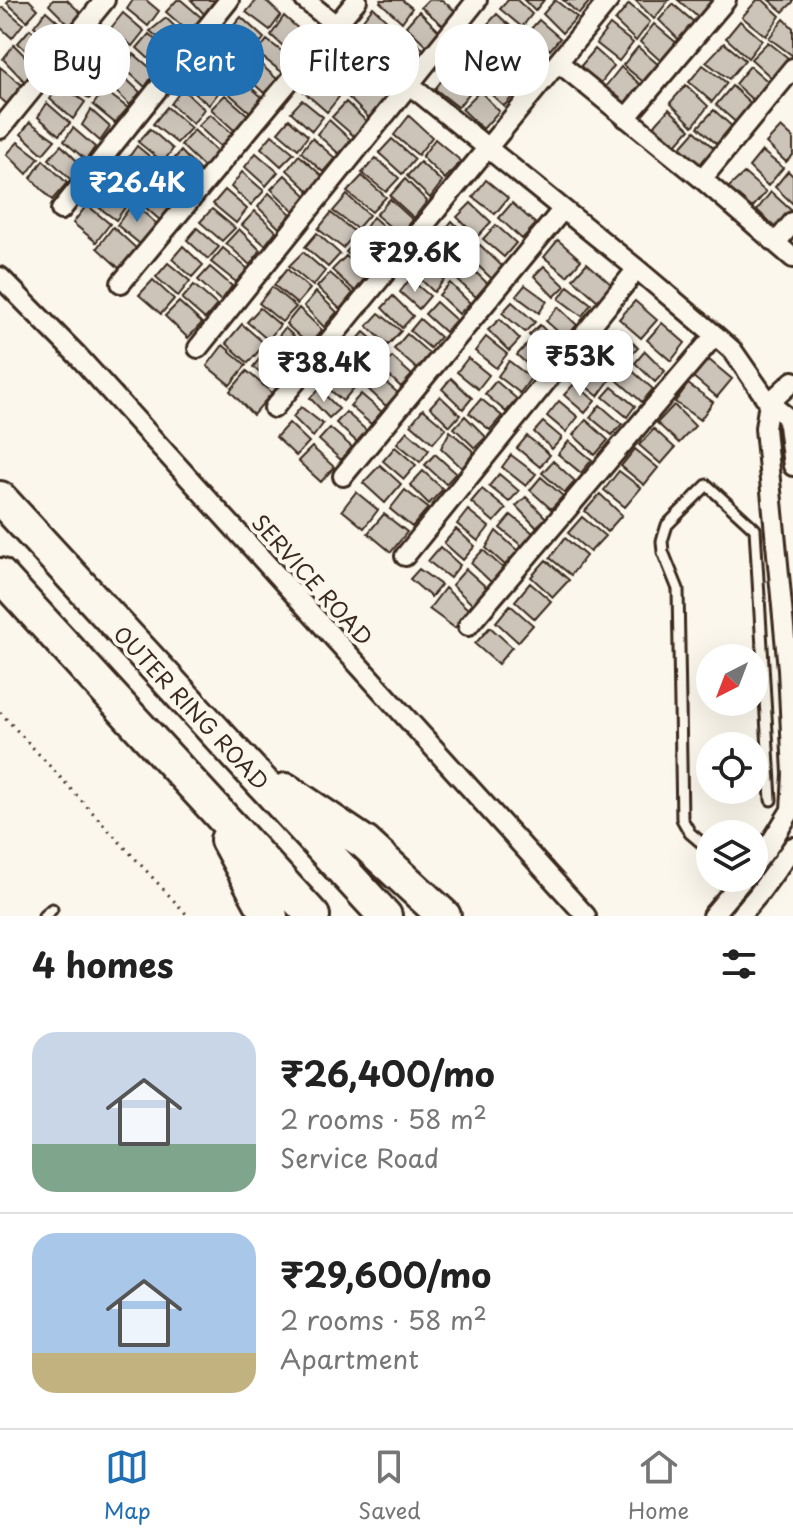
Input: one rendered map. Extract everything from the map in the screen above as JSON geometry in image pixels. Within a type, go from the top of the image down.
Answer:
[{"type":"highway","name":"OUTER RING ROAD","points":[[0,498],[385,916]]},
{"type":"highway","points":[[0,575],[313,916]]},
{"type":"highway","points":[[240,759],[365,843],[444,916]]},
{"type":"highway","points":[[204,798],[271,916]]},
{"type":"street","points":[[0,129],[105,0]]},
{"type":"street","points":[[61,210],[229,0]]},
{"type":"street","points":[[305,0],[336,24]]},
{"type":"street","points":[[338,24],[357,0]]},
{"type":"street","points":[[419,71],[477,0]]},
{"type":"street","points":[[274,408],[609,0]]},
{"type":"street","points":[[626,118],[726,0]]},
{"type":"street","points":[[558,62],[793,258]]},
{"type":"street","points":[[702,179],[793,68]]},
{"type":"street","points":[[121,283],[280,93]]},
{"type":"street","points":[[419,93],[733,351],[769,403],[787,417],[793,466]]},
{"type":"street","points":[[198,348],[398,96]]},
{"type":"street","points":[[343,476],[563,209]]},
{"type":"street","points":[[776,243],[793,222]]},
{"type":"street","points":[[405,556],[637,269]]},
{"type":"street","name":"SERVICE ROAD","points":[[0,277],[89,367],[586,916]]},
{"type":"street","points":[[468,626],[715,335]]},
{"type":"street","points":[[768,847],[792,810],[793,774],[784,546],[765,428],[769,403],[793,381]]},
{"type":"street","points":[[740,916],[793,847]]},
{"type":"street","points":[[712,916],[731,892]]},
{"type":"lane","points":[[696,838],[682,819],[678,589],[663,552],[662,541],[667,525],[707,485],[755,529],[762,644]]},
{"type":"lane","points":[[768,666],[787,665]]},
{"type":"lane","points":[[766,716],[771,800]]},
{"type":"lane","points":[[44,916],[52,909]]},
{"type":"path","points":[[0,712],[188,916]]},
{"type":"building","points":[[9,0],[29,0],[38,9],[27,21],[7,3]]},
{"type":"building","points":[[53,0],[67,0],[81,13],[68,24],[49,5]]},
{"type":"building","points":[[133,0],[146,0],[159,11],[146,24],[127,9]]},
{"type":"building","points":[[177,0],[181,0],[202,18],[196,24],[180,24],[166,12]]},
{"type":"building","points":[[191,0],[215,0],[205,15]]},
{"type":"building","points":[[257,0],[265,0],[281,15],[270,30],[246,12]]},
{"type":"building","points":[[381,0],[402,0],[412,8],[402,22]]},
{"type":"building","points":[[428,0],[442,0],[456,12],[447,24],[441,24],[421,7]]},
{"type":"building","points":[[508,0],[517,0],[532,14],[524,24],[518,24],[500,9]]},
{"type":"building","points":[[524,0],[544,0],[535,11]]},
{"type":"building","points":[[555,0],[577,17],[562,33],[543,14]]},
{"type":"building","points":[[563,0],[589,0],[590,1],[579,14]]},
{"type":"building","points":[[635,0],[669,0],[654,19]]},
{"type":"building","points":[[678,0],[710,0],[713,2],[700,19]]},
{"type":"building","points":[[757,0],[763,0],[780,16],[766,36],[742,17]]},
{"type":"building","points":[[769,0],[793,0],[793,2],[783,12]]},
{"type":"building","points":[[629,4],[650,22],[636,41],[615,21]]},
{"type":"building","points":[[673,4],[695,23],[681,42],[659,20]]},
{"type":"building","points":[[3,7],[23,24],[12,38],[0,27],[0,10]]},
{"type":"building","points":[[373,7],[391,24],[360,24]]},
{"type":"building","points":[[46,11],[60,24],[36,24]]},
{"type":"building","points":[[419,11],[435,27],[435,37],[428,47],[419,38],[419,24],[408,24]]},
{"type":"building","points":[[123,13],[144,31],[132,46],[130,24],[114,24]]},
{"type":"building","points":[[497,14],[508,24],[488,24]]},
{"type":"building","points":[[284,16],[293,24],[280,24],[280,43],[271,35]]},
{"type":"building","points":[[241,17],[249,24],[235,24]]},
{"type":"building","points":[[166,18],[172,24],[159,24]]},
{"type":"building","points":[[784,19],[793,28],[793,56],[769,38]]},
{"type":"building","points":[[740,21],[762,40],[748,58],[726,38]]},
{"type":"building","points":[[654,24],[679,45],[664,64],[640,42]]},
{"type":"building","points":[[610,25],[633,43],[619,61],[596,43]]},
{"type":"building","points":[[549,29],[560,38],[549,49]]},
{"type":"building","points":[[146,38],[146,56],[137,48]]},
{"type":"building","points":[[267,40],[280,50],[280,70],[264,58]]},
{"type":"building","points":[[768,42],[792,61],[774,80],[751,59]]},
{"type":"building","points":[[724,43],[745,60],[729,79],[706,62]]},
{"type":"building","points":[[14,45],[24,55],[24,81],[3,59]]},
{"type":"building","points":[[638,47],[661,67],[647,85],[623,65]]},
{"type":"building","points":[[595,49],[614,66],[600,84],[580,67]]},
{"type":"building","points":[[134,54],[146,64],[145,87],[130,73],[130,59]]},
{"type":"building","points":[[703,65],[727,83],[712,102],[689,82]]},
{"type":"building","points":[[750,66],[772,85],[756,103],[735,84]]},
{"type":"building","points":[[0,67],[22,85],[7,104],[0,98]]},
{"type":"building","points":[[264,67],[277,79],[264,93]]},
{"type":"building","points":[[621,67],[644,88],[628,106],[605,87]]},
{"type":"building","points":[[130,82],[140,92],[130,105],[121,96],[130,96]]},
{"type":"building","points":[[686,85],[708,106],[693,126],[670,103]]},
{"type":"building","points":[[732,86],[754,106],[739,125],[716,105]]},
{"type":"building","points":[[52,96],[77,96],[85,102],[73,119],[50,99]]},
{"type":"building","points":[[100,96],[112,96],[128,108],[115,123],[93,105]]},
{"type":"building","points":[[177,96],[190,96],[204,109],[193,124],[171,104]]},
{"type":"building","points":[[198,96],[216,96],[209,105]]},
{"type":"building","points":[[226,96],[248,115],[235,131],[211,109]]},
{"type":"building","points":[[232,96],[263,98],[250,112]]},
{"type":"building","points":[[309,96],[339,97],[327,112]]},
{"type":"building","points":[[347,96],[386,96],[369,118]]},
{"type":"building","points":[[444,96],[467,96],[458,107]]},
{"type":"building","points":[[475,96],[485,96],[499,111],[483,129],[462,109]]},
{"type":"building","points":[[493,96],[513,96],[504,106]]},
{"type":"building","points":[[302,100],[323,117],[312,131],[291,112]]},
{"type":"building","points":[[346,102],[366,121],[355,137],[332,117]]},
{"type":"building","points":[[47,103],[70,123],[59,135],[38,117]]},
{"type":"building","points":[[167,107],[191,128],[177,143],[153,124]]},
{"type":"building","points":[[669,109],[690,129],[675,146],[653,127]]},
{"type":"building","points":[[91,110],[110,127],[100,141],[82,125]]},
{"type":"building","points":[[714,110],[736,130],[721,148],[698,127]]},
{"type":"building","points":[[210,114],[233,134],[221,147],[198,126]]},
{"type":"building","points":[[409,116],[432,137],[418,155],[394,135]]},
{"type":"building","points":[[289,119],[308,136],[298,149],[278,132]]},
{"type":"building","points":[[329,120],[351,140],[339,154],[317,134]]},
{"type":"building","points":[[30,122],[55,140],[43,154],[21,134]]},
{"type":"building","points":[[781,127],[793,138],[793,155],[786,162],[766,143]]},
{"type":"building","points":[[73,128],[95,147],[86,160],[64,141]]},
{"type":"building","points":[[150,129],[173,149],[163,162],[138,142]]},
{"type":"building","points":[[194,130],[217,152],[204,167],[181,145]]},
{"type":"building","points":[[695,131],[718,152],[702,170],[679,149]]},
{"type":"building","points":[[272,135],[294,153],[281,166],[261,148]]},
{"type":"building","points":[[312,138],[335,158],[323,172],[301,152]]},
{"type":"building","points":[[392,139],[415,159],[402,174],[379,153]]},
{"type":"building","points":[[435,139],[461,161],[445,179],[422,157]]},
{"type":"building","points":[[18,142],[39,158],[27,174],[7,154]]},
{"type":"building","points":[[61,145],[80,164],[71,180],[49,159]]},
{"type":"building","points":[[137,146],[160,165],[148,178],[126,161]]},
{"type":"building","points":[[181,151],[201,172],[190,183],[169,165]]},
{"type":"building","points":[[762,151],[783,168],[768,186],[749,167]]},
{"type":"building","points":[[256,153],[278,172],[266,186],[245,167]]},
{"type":"building","points":[[299,155],[322,176],[310,192],[287,170]]},
{"type":"building","points":[[376,158],[399,178],[386,192],[362,173]]},
{"type":"building","points":[[43,160],[67,183],[52,200],[31,178]]},
{"type":"building","points":[[420,162],[442,182],[430,198],[407,176]]},
{"type":"building","points":[[122,165],[144,184],[133,197],[111,178]]},
{"type":"building","points":[[165,167],[187,187],[174,203],[152,182]]},
{"type":"building","points":[[788,171],[793,176],[793,204],[775,187]]},
{"type":"building","points":[[242,172],[264,191],[251,205],[231,187]]},
{"type":"building","points":[[744,173],[766,192],[752,208],[728,188]]},
{"type":"building","points":[[285,175],[307,196],[294,211],[271,189]]},
{"type":"building","points":[[362,176],[386,197],[372,212],[347,192]]},
{"type":"building","points":[[105,179],[131,199],[116,220],[89,200]]},
{"type":"building","points":[[405,179],[427,201],[414,218],[390,196]]},
{"type":"building","points":[[486,180],[508,198],[495,214],[473,197]]},
{"type":"building","points":[[151,185],[174,206],[161,221],[137,200]]},
{"type":"building","points":[[225,190],[247,209],[236,223],[213,204]]},
{"type":"building","points":[[771,192],[793,212],[779,231],[757,210]]},
{"type":"building","points":[[269,193],[291,214],[279,228],[258,207]]},
{"type":"building","points":[[347,195],[369,215],[357,229],[333,211]]},
{"type":"building","points":[[390,199],[413,220],[400,235],[376,215]]},
{"type":"building","points":[[133,203],[157,224],[140,244],[117,225]]},
{"type":"building","points":[[471,203],[491,222],[477,237],[457,217]]},
{"type":"building","points":[[512,203],[536,224],[522,239],[499,218]]},
{"type":"building","points":[[87,205],[110,224],[96,242],[73,223]]},
{"type":"building","points":[[212,209],[235,228],[222,241],[200,222]]},
{"type":"building","points":[[255,211],[276,231],[265,245],[242,225]]},
{"type":"building","points":[[331,213],[356,233],[343,248],[318,229]]},
{"type":"building","points":[[373,217],[397,239],[386,254],[362,233]]},
{"type":"building","points":[[452,221],[474,243],[463,254],[441,235]]},
{"type":"building","points":[[496,225],[516,243],[504,257],[483,239]]},
{"type":"building","points":[[113,227],[137,249],[120,269],[97,248]]},
{"type":"building","points":[[197,228],[219,247],[208,259],[187,240]]},
{"type":"building","points":[[239,229],[260,250],[250,265],[226,243]]},
{"type":"building","points":[[317,233],[340,254],[328,267],[305,247]]},
{"type":"building","points":[[360,237],[382,256],[370,273],[346,252]]},
{"type":"building","points":[[558,240],[581,260],[567,276],[544,257]]},
{"type":"building","points":[[438,244],[460,264],[449,275],[427,255]]},
{"type":"building","points":[[480,245],[503,267],[492,279],[468,256]]},
{"type":"building","points":[[183,246],[203,265],[192,277],[172,259]]},
{"type":"building","points":[[223,248],[248,269],[236,282],[211,262]]},
{"type":"building","points":[[303,252],[325,271],[313,286],[289,266]]},
{"type":"building","points":[[346,256],[367,275],[355,291],[332,270]]},
{"type":"building","points":[[423,262],[444,280],[434,292],[414,273]]},
{"type":"building","points":[[465,262],[488,284],[476,297],[452,275]]},
{"type":"building","points":[[168,263],[190,281],[178,296],[156,277]]},
{"type":"building","points":[[587,263],[612,285],[598,301],[573,279]]},
{"type":"building","points":[[544,266],[565,286],[554,297],[534,276]]},
{"type":"building","points":[[210,267],[232,286],[221,301],[198,280]]},
{"type":"building","points":[[287,269],[310,289],[297,304],[274,285]]},
{"type":"building","points":[[330,273],[353,293],[340,309],[317,287]]},
{"type":"building","points":[[410,279],[430,296],[419,309],[400,292]]},
{"type":"building","points":[[153,280],[174,299],[161,314],[139,295]]},
{"type":"building","points":[[450,283],[470,303],[459,314],[439,295]]},
{"type":"building","points":[[194,285],[217,305],[205,319],[182,299]]},
{"type":"building","points":[[525,285],[547,301],[539,313],[516,296]]},
{"type":"building","points":[[568,286],[591,304],[582,316],[559,299]]},
{"type":"building","points":[[272,287],[296,307],[282,322],[259,303]]},
{"type":"building","points":[[316,292],[337,312],[324,327],[304,306]]},
{"type":"building","points":[[393,296],[413,316],[402,328],[382,308]]},
{"type":"building","points":[[635,301],[657,320],[641,338],[619,319]]},
{"type":"building","points":[[179,302],[202,323],[188,338],[165,316]]},
{"type":"building","points":[[436,302],[456,320],[445,332],[425,314]]},
{"type":"building","points":[[512,302],[535,322],[525,332],[502,313]]},
{"type":"building","points":[[558,307],[577,325],[565,338],[546,321]]},
{"type":"building","points":[[260,308],[280,325],[268,340],[247,322]]},
{"type":"building","points":[[299,308],[322,330],[309,345],[286,324]]},
{"type":"building","points":[[379,313],[401,331],[388,345],[367,326]]},
{"type":"building","points":[[420,319],[440,337],[430,348],[410,331]]},
{"type":"building","points":[[500,319],[520,339],[509,351],[488,330]]},
{"type":"building","points":[[662,323],[685,343],[671,361],[647,340]]},
{"type":"building","points":[[242,324],[265,344],[248,363],[226,343]]},
{"type":"building","points":[[540,325],[560,345],[550,356],[529,335]]},
{"type":"building","points":[[285,328],[308,349],[295,364],[273,343]]},
{"type":"building","points":[[620,330],[638,348],[628,358],[610,341]]},
{"type":"building","points":[[364,332],[386,351],[374,365],[352,346]]},
{"type":"building","points":[[407,334],[430,354],[417,369],[394,349]]},
{"type":"building","points":[[486,337],[507,354],[496,368],[475,351]]},
{"type":"building","points":[[528,343],[548,361],[537,373],[517,355]]},
{"type":"building","points":[[223,345],[246,365],[230,385],[207,366]]},
{"type":"building","points":[[269,347],[291,367],[276,387],[253,367]]},
{"type":"building","points":[[604,348],[622,366],[611,378],[592,360]]},
{"type":"building","points":[[349,351],[369,368],[358,382],[337,365]]},
{"type":"building","points":[[645,351],[665,371],[655,382],[635,363]]},
{"type":"building","points":[[392,357],[412,375],[401,387],[382,369]]},
{"type":"building","points":[[468,358],[489,375],[478,389],[457,372]]},
{"type":"building","points":[[708,359],[732,379],[717,397],[692,376]]},
{"type":"building","points":[[509,361],[531,378],[520,393],[498,376]]},
{"type":"building","points":[[586,364],[609,381],[598,396],[575,378]]},
{"type":"building","points":[[629,368],[653,389],[642,402],[618,381]]},
{"type":"building","points":[[247,371],[272,393],[253,415],[230,391]]},
{"type":"building","points":[[333,371],[354,388],[343,401],[323,384]]},
{"type":"building","points":[[376,374],[398,393],[386,406],[365,386]]},
{"type":"building","points":[[451,378],[472,398],[463,409],[442,389]]},
{"type":"building","points":[[496,381],[517,399],[506,412],[485,394]]},
{"type":"building","points":[[575,383],[595,401],[585,413],[564,395]]},
{"type":"building","points":[[688,384],[713,402],[700,420],[675,402]]},
{"type":"building","points":[[612,387],[635,406],[627,417],[603,397]]},
{"type":"building","points":[[319,389],[339,409],[329,418],[310,398]]},
{"type":"building","points":[[361,394],[382,412],[371,424],[350,406]]},
{"type":"building","points":[[440,396],[460,415],[450,426],[430,407]]},
{"type":"building","points":[[481,399],[502,416],[490,430],[469,413]]},
{"type":"building","points":[[559,401],[578,417],[566,432],[547,416]]},
{"type":"building","points":[[600,405],[622,424],[612,435],[590,417]]},
{"type":"building","points":[[674,405],[695,426],[679,443],[657,423]]},
{"type":"building","points":[[301,407],[323,424],[313,437],[293,417]]},
{"type":"building","points":[[423,409],[446,428],[433,443],[411,424]]},
{"type":"building","points":[[346,412],[367,431],[357,442],[336,423]]},
{"type":"building","points":[[465,416],[486,437],[475,448],[454,428]]},
{"type":"building","points":[[586,420],[608,440],[595,455],[573,435]]},
{"type":"building","points":[[543,422],[562,438],[552,449],[534,432]]},
{"type":"building","points":[[289,423],[309,442],[296,456],[276,437]]},
{"type":"building","points":[[330,428],[352,447],[341,460],[319,440]]},
{"type":"building","points":[[654,429],[675,448],[661,464],[639,445]]},
{"type":"building","points":[[407,431],[429,450],[420,462],[397,443]]},
{"type":"building","points":[[450,431],[474,452],[462,468],[441,448]]},
{"type":"building","points":[[527,436],[550,455],[540,467],[517,448]]},
{"type":"building","points":[[569,441],[592,460],[581,473],[558,454]]},
{"type":"building","points":[[312,447],[334,467],[321,482],[298,461]]},
{"type":"building","points":[[395,447],[416,465],[404,479],[383,461]]},
{"type":"building","points":[[635,449],[658,468],[644,485],[621,466]]},
{"type":"building","points":[[435,454],[456,473],[446,484],[425,465]]},
{"type":"building","points":[[511,455],[536,474],[526,486],[502,467]]},
{"type":"building","points":[[553,461],[575,481],[565,493],[542,473]]},
{"type":"building","points":[[380,465],[401,484],[385,503],[363,483]]},
{"type":"building","points":[[423,471],[443,489],[429,504],[410,485]]},
{"type":"building","points":[[619,471],[641,488],[625,507],[604,490]]},
{"type":"building","points":[[499,474],[519,491],[509,502],[489,486]]},
{"type":"building","points":[[541,477],[563,496],[551,509],[530,490]]},
{"type":"building","points":[[482,489],[506,509],[494,522],[471,502]]},
{"type":"building","points":[[405,490],[428,508],[412,527],[390,509]]},
{"type":"building","points":[[356,492],[378,510],[364,528],[342,510]]},
{"type":"building","points":[[600,494],[622,515],[607,532],[585,511]]},
{"type":"building","points":[[526,497],[546,518],[536,527],[516,506]]},
{"type":"building","points":[[468,510],[489,527],[478,541],[457,524]]},
{"type":"building","points":[[384,514],[407,532],[391,552],[368,533]]},
{"type":"building","points":[[511,515],[533,533],[522,546],[500,528]]},
{"type":"building","points":[[582,517],[605,536],[590,552],[568,533]]},
{"type":"building","points":[[456,529],[475,546],[463,560],[444,543]]},
{"type":"building","points":[[496,531],[518,551],[505,565],[486,548]]},
{"type":"building","points":[[565,538],[586,556],[571,575],[550,558]]},
{"type":"building","points":[[440,547],[460,565],[450,578],[428,561]]},
{"type":"building","points":[[483,550],[504,569],[492,583],[471,563]]},
{"type":"building","points":[[546,560],[569,580],[553,597],[531,577]]},
{"type":"building","points":[[419,569],[441,585],[431,597],[410,579]]},
{"type":"building","points":[[466,569],[487,588],[474,606],[452,585]]},
{"type":"building","points":[[530,583],[551,601],[535,619],[515,601]]},
{"type":"building","points":[[445,588],[468,609],[455,628],[429,609]]},
{"type":"building","points":[[510,605],[533,625],[518,642],[496,622]]},
{"type":"building","points":[[490,627],[512,647],[498,664],[475,644]]}]
